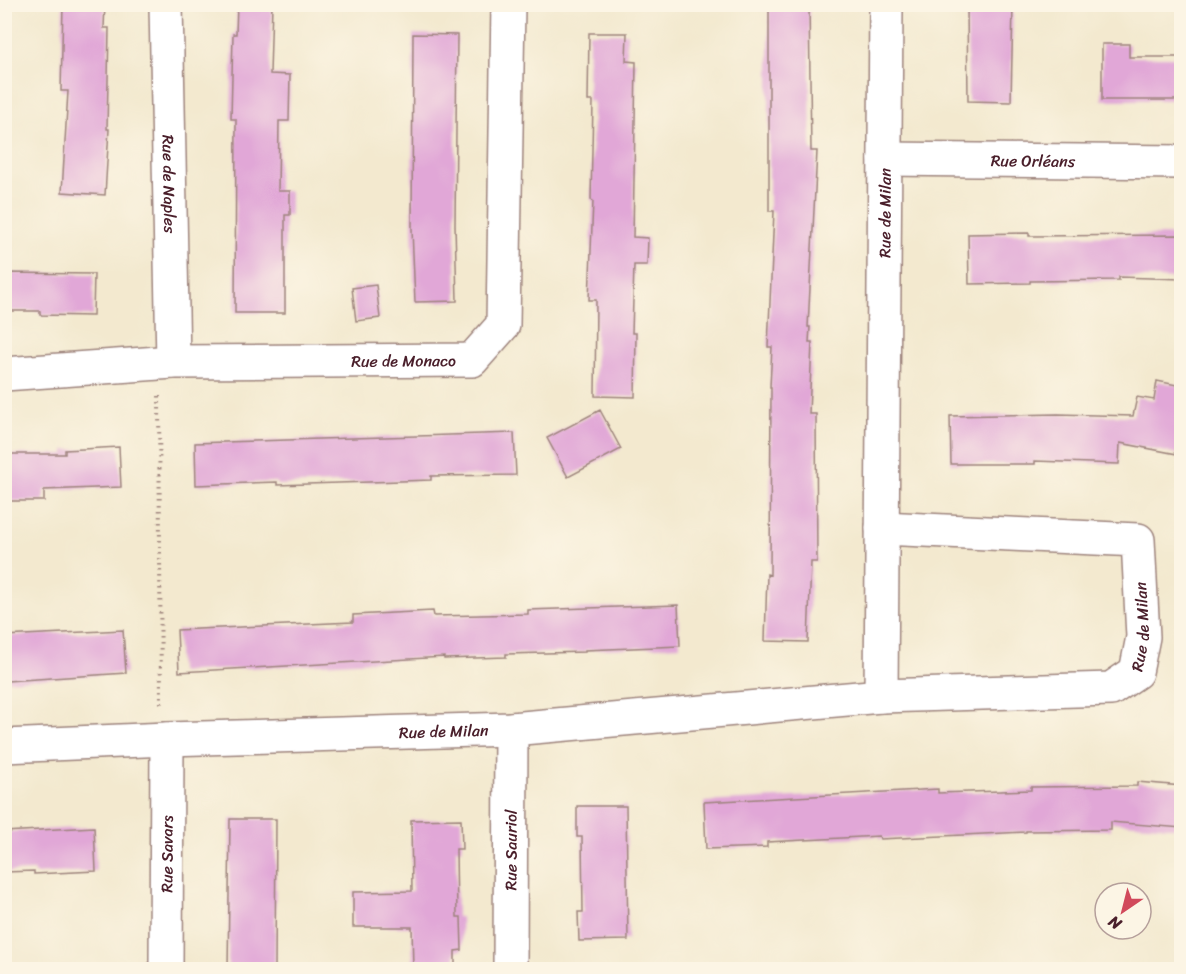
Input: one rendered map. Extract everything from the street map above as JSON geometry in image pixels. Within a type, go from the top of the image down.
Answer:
[{"type":"street","name":"Rue de Naples","points":[[166,4],[166,376]]},
{"type":"street","name":"Rue de Monaco","points":[[4,374],[166,376],[472,360],[503,325],[508,4]]},
{"type":"street","name":"Rue de Milan","points":[[881,696],[886,4]]},
{"type":"street","name":"Rue Orléans","points":[[885,159],[1182,162]]},
{"type":"street","name":"Rue de Milan","points":[[4,746],[165,727],[511,729],[881,696],[1112,689],[1136,672],[1143,637],[1138,540],[882,528]]},
{"type":"street","name":"Rue Savars","points":[[165,727],[166,969]]},
{"type":"street","name":"Rue Sauriol","points":[[510,969],[511,729]]},
{"type":"path","points":[[165,727],[166,376]]},
{"type":"building","points":[[63,4],[105,4],[104,28],[109,28],[107,129],[109,129],[105,195],[62,192],[68,91],[61,91]]},
{"type":"building","points":[[237,4],[272,4],[270,74],[290,75],[289,121],[279,121],[278,191],[290,191],[290,215],[285,215],[285,313],[235,313],[236,119],[231,119],[233,34],[236,34]]},
{"type":"building","points":[[769,4],[809,4],[811,151],[817,151],[808,327],[810,327],[809,342],[812,342],[809,414],[816,414],[817,562],[811,562],[808,642],[765,641],[767,574],[770,575],[772,347],[768,347],[774,211],[769,211]]},
{"type":"building","points":[[967,4],[1013,4],[1011,102],[968,101]]},
{"type":"building","points":[[589,33],[627,33],[626,61],[636,62],[633,237],[648,238],[647,265],[634,265],[632,333],[636,333],[635,397],[595,396],[596,300],[589,300],[593,201],[591,200],[593,101],[588,101]]},
{"type":"building","points":[[413,34],[457,35],[455,225],[457,301],[415,302],[412,229]]},
{"type":"building","points":[[1102,44],[1129,44],[1129,57],[1182,57],[1182,100],[1102,100]]},
{"type":"building","points":[[1029,233],[1029,236],[1182,235],[1182,279],[1119,277],[1119,280],[969,284],[968,234]]},
{"type":"building","points":[[4,273],[94,274],[93,316],[40,315],[40,311],[4,311]]},
{"type":"building","points":[[376,285],[380,318],[356,321],[352,288]]},
{"type":"building","points":[[1157,381],[1182,386],[1182,455],[1120,443],[1119,464],[1035,461],[1035,464],[951,464],[950,416],[1058,414],[1133,416],[1137,397],[1154,400]]},
{"type":"building","points":[[600,410],[621,449],[568,477],[547,438]]},
{"type":"building","points":[[514,433],[516,475],[431,476],[431,480],[277,485],[277,482],[196,485],[195,443]]},
{"type":"building","points":[[119,447],[121,487],[44,490],[44,501],[4,501],[4,454],[65,454],[65,450]]},
{"type":"building","points":[[678,605],[680,646],[506,654],[506,657],[444,659],[444,657],[179,672],[177,630],[353,622],[353,615],[433,611],[434,616],[528,614],[528,610]]},
{"type":"building","points":[[123,630],[126,673],[7,681],[6,678],[4,679],[4,636]]},
{"type":"building","points":[[1137,782],[1182,786],[1182,828],[1111,822],[1111,830],[1026,831],[880,839],[879,836],[767,842],[767,847],[706,849],[704,802],[938,789],[938,793],[1031,790],[1031,787],[1137,786]]},
{"type":"building","points":[[577,806],[626,806],[628,940],[579,941],[578,912],[583,912],[582,837],[577,837]]},
{"type":"building","points":[[230,819],[276,819],[275,969],[228,969]]},
{"type":"building","points":[[461,819],[462,849],[456,849],[457,917],[461,917],[462,950],[455,951],[455,969],[413,969],[412,927],[353,927],[353,892],[412,891],[411,820]]},
{"type":"building","points":[[94,827],[96,871],[34,874],[34,871],[4,872],[4,832]]}]
